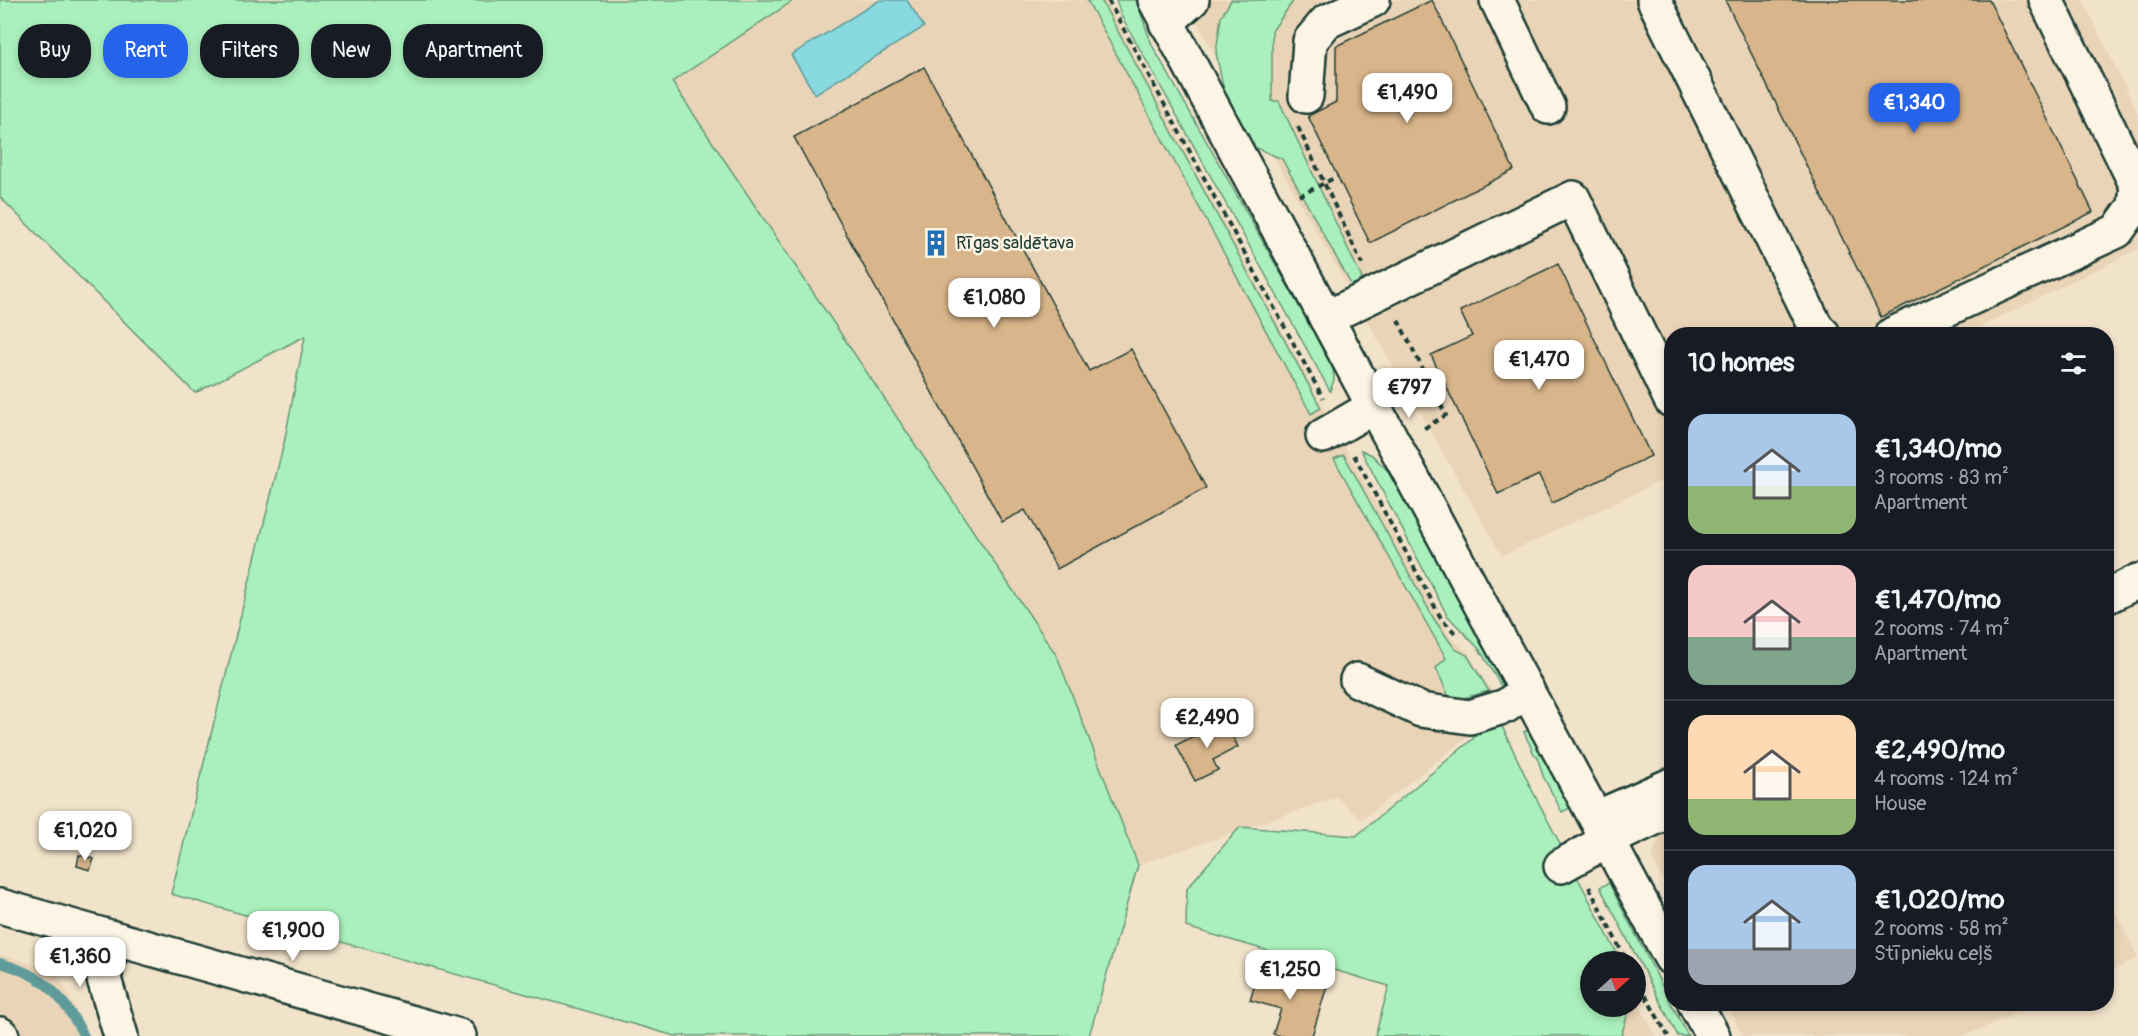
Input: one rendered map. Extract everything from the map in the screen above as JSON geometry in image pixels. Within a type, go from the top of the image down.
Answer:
[{"type":"street","points":[[1192,0],[1161,11],[1664,945]]},
{"type":"street","points":[[1306,96],[1310,41],[1326,22],[1373,0]]},
{"type":"street","points":[[1497,0],[1548,107]]},
{"type":"street","points":[[1654,0],[1816,327]]},
{"type":"street","points":[[1908,327],[2117,231],[2135,206],[2137,186],[2046,0]]},
{"type":"street","points":[[1326,318],[1574,198],[1664,385]]},
{"type":"street","points":[[1330,431],[1374,407]]},
{"type":"street","points":[[2114,593],[2138,581]]},
{"type":"street","points":[[1356,680],[1421,710],[1470,717],[1506,706],[1527,690]]},
{"type":"street","points":[[1568,862],[1602,829],[1664,789]]},
{"type":"street","points":[[1602,829],[1664,812]]},
{"type":"street","points":[[0,906],[459,1036]]},
{"type":"street","points":[[113,938],[104,979],[121,1036]]},
{"type":"street","points":[[1699,1011],[1713,1036]]},
{"type":"path","points":[[1108,0],[1330,431],[1442,618],[1464,644]]},
{"type":"path","points":[[1269,212],[1338,176]]},
{"type":"path","points":[[1568,862],[1621,951]]},
{"type":"path","points":[[1646,997],[1668,1036]]},
{"type":"shaded area","points":[[794,0],[1105,0],[1341,440],[1451,638],[1468,652],[1493,694],[1496,715],[1361,820],[1337,797],[1138,865],[1057,656],[672,82]]},
{"type":"shaded area","points":[[1184,0],[2083,0],[2138,114],[2138,249],[1980,327],[1664,327],[1664,479],[1502,556]]},
{"type":"shaded area","points":[[1664,822],[1664,881],[1652,858]]},
{"type":"shaded area","points":[[2114,908],[2138,958],[2114,969]]},
{"type":"shaded area","points":[[0,955],[56,971],[89,1036],[0,1036]]},
{"type":"shaded area","points":[[1730,1011],[2021,1011],[1965,1036],[1743,1036]]},
{"type":"shaded area","points":[[1627,1017],[1646,1017],[1656,1036],[1621,1036]]},
{"type":"green space","points":[[0,0],[794,0],[672,82],[1057,656],[1138,865],[1089,1036],[675,1036],[171,894],[284,443],[305,336],[195,393],[0,197]]},
{"type":"green space","points":[[1087,0],[1101,0],[1321,408],[1311,414]]},
{"type":"green space","points":[[1116,0],[1136,0],[1152,45],[1333,366],[1334,380],[1330,391],[1121,15]]},
{"type":"green space","points":[[1231,0],[1294,0],[1272,31],[1272,101],[1279,101],[1364,283],[1352,286],[1282,159],[1249,145],[1226,100],[1216,53],[1221,17]]},
{"type":"green space","points":[[1361,450],[1372,455],[1387,470],[1507,685],[1502,688],[1480,650],[1447,615]]},
{"type":"green space","points":[[1344,455],[1434,619],[1455,649],[1467,655],[1489,691],[1464,698],[1449,697],[1436,668],[1446,658],[1334,459]]},
{"type":"green space","points":[[1498,718],[1532,790],[1616,951],[1580,951],[1580,1017],[1627,1017],[1621,1036],[1375,1036],[1389,986],[1186,927],[1187,888],[1240,827],[1356,836]]},
{"type":"green space","points":[[1531,729],[1570,808],[1562,812],[1524,732]]},
{"type":"green space","points":[[1609,883],[1644,951],[1634,951],[1600,887]]},
{"type":"green space","points":[[1646,955],[1664,990],[1664,1009],[1646,975]]},
{"type":"green space","points":[[1665,1011],[1675,1011],[1688,1036],[1678,1036]]},
{"type":"water","points":[[880,0],[907,0],[924,27],[815,94],[791,55]]},
{"type":"building","points":[[1432,0],[1514,170],[1370,243],[1308,116],[1336,102],[1336,46]]},
{"type":"building","points":[[1725,0],[1989,0],[2093,212],[1881,317]]},
{"type":"building","name":"Rīgas saldētava","points":[[924,67],[1089,371],[1131,349],[1206,488],[1057,569],[1025,510],[1002,522],[794,137]]},
{"type":"building","points":[[1558,264],[1651,456],[1552,503],[1539,475],[1498,494],[1431,355],[1472,336],[1460,311]]},
{"type":"building","points":[[1225,720],[1238,747],[1213,760],[1218,770],[1195,781],[1176,745]]},
{"type":"building","points":[[79,855],[94,859],[90,870],[77,866]]},
{"type":"building","points":[[1261,966],[1327,986],[1312,1036],[1273,1034],[1281,1009],[1250,1000]]},
{"type":"waterway","points":[[0,963],[29,974],[51,989],[68,1009],[84,1036]]},
{"type":"place","name":"Rīgas saldētava","points":[[936,243]]}]
